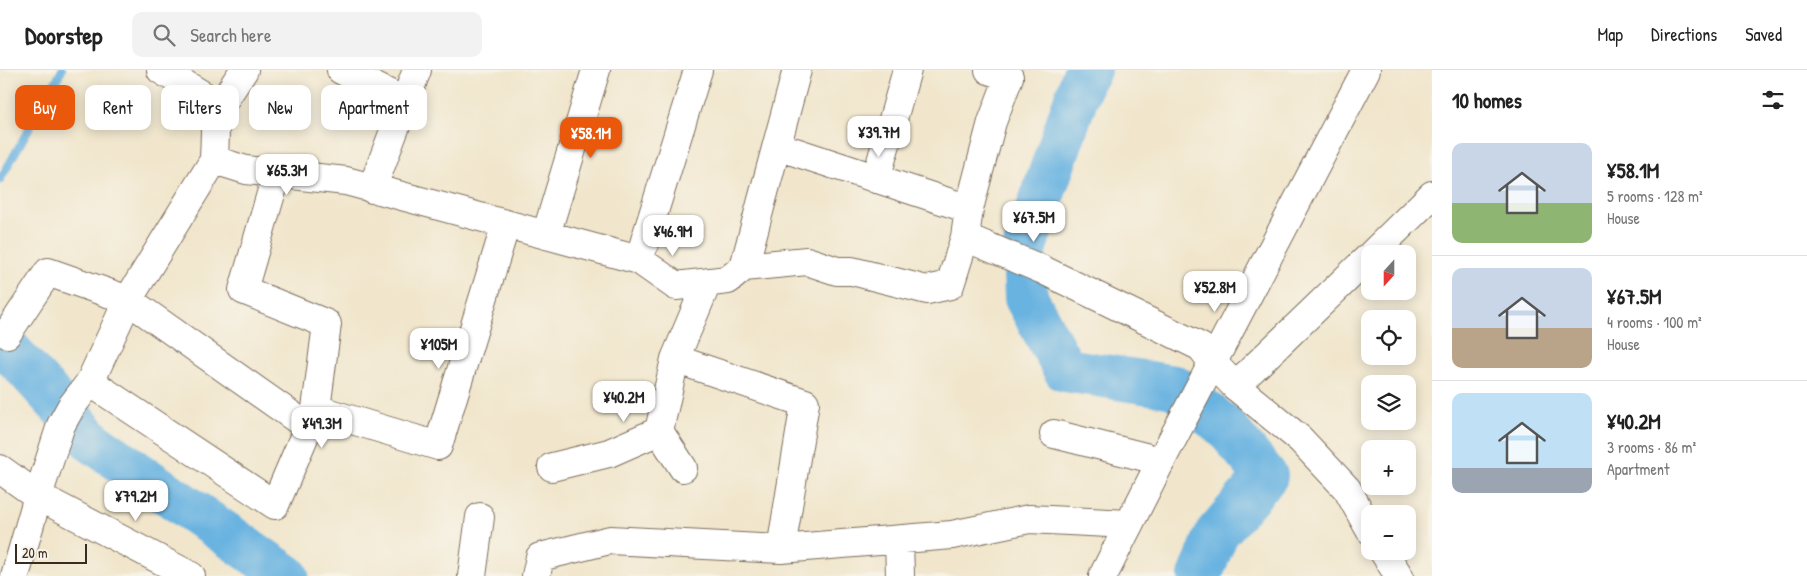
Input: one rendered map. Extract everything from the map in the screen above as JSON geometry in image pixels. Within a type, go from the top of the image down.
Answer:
[{"type":"street","points":[[162,70],[187,85]]},
{"type":"street","points":[[234,85],[244,70]]},
{"type":"street","points":[[341,70],[371,85]]},
{"type":"street","points":[[412,85],[417,70]]},
{"type":"street","points":[[546,235],[596,70]]},
{"type":"street","points":[[639,260],[698,70]]},
{"type":"street","points":[[744,268],[797,70]]},
{"type":"street","points":[[876,179],[908,70]]},
{"type":"street","points":[[1103,576],[1161,461],[1366,70]]},
{"type":"street","points":[[214,160],[246,170],[346,181],[639,260],[676,286],[728,280],[744,268],[807,261],[837,271],[852,271],[927,290],[950,285],[965,237],[969,210],[1003,72]]},
{"type":"street","points":[[15,576],[38,496],[66,416],[90,382],[128,300],[214,160],[215,130]]},
{"type":"street","points":[[372,189],[395,130]]},
{"type":"street","points":[[776,146],[969,210]]},
{"type":"street","points":[[90,382],[275,505],[312,418],[327,324],[243,290],[278,173]]},
{"type":"street","points":[[1381,245],[1432,195]]},
{"type":"street","points":[[7,334],[48,272],[128,300],[312,418],[438,446],[506,224]]},
{"type":"street","points":[[965,237],[1041,269],[1201,347],[1235,386],[1300,439],[1347,489],[1361,514]]},
{"type":"street","points":[[1235,386],[1361,265]]},
{"type":"street","points":[[683,468],[659,430],[675,359],[707,283]]},
{"type":"street","points":[[675,359],[805,403],[781,549]]},
{"type":"street","points":[[552,467],[609,453],[659,430]]},
{"type":"street","points":[[1054,434],[1161,461]]},
{"type":"street","points":[[0,469],[38,496],[191,576]]},
{"type":"street","points":[[472,576],[480,517]]},
{"type":"street","points":[[536,576],[540,557],[610,540],[781,549],[952,535],[1029,519],[1129,524]]},
{"type":"street","points":[[899,540],[900,576]]},
{"type":"street","points":[[1389,560],[1400,576]]},
{"type":"waterway","points":[[0,180],[62,70]]},
{"type":"waterway","points":[[1089,70],[1083,78],[1024,249],[1026,298],[1065,370],[1175,387],[1225,427],[1266,476],[1217,533],[1200,576]]},
{"type":"waterway","points":[[0,340],[93,442],[287,576]]}]
